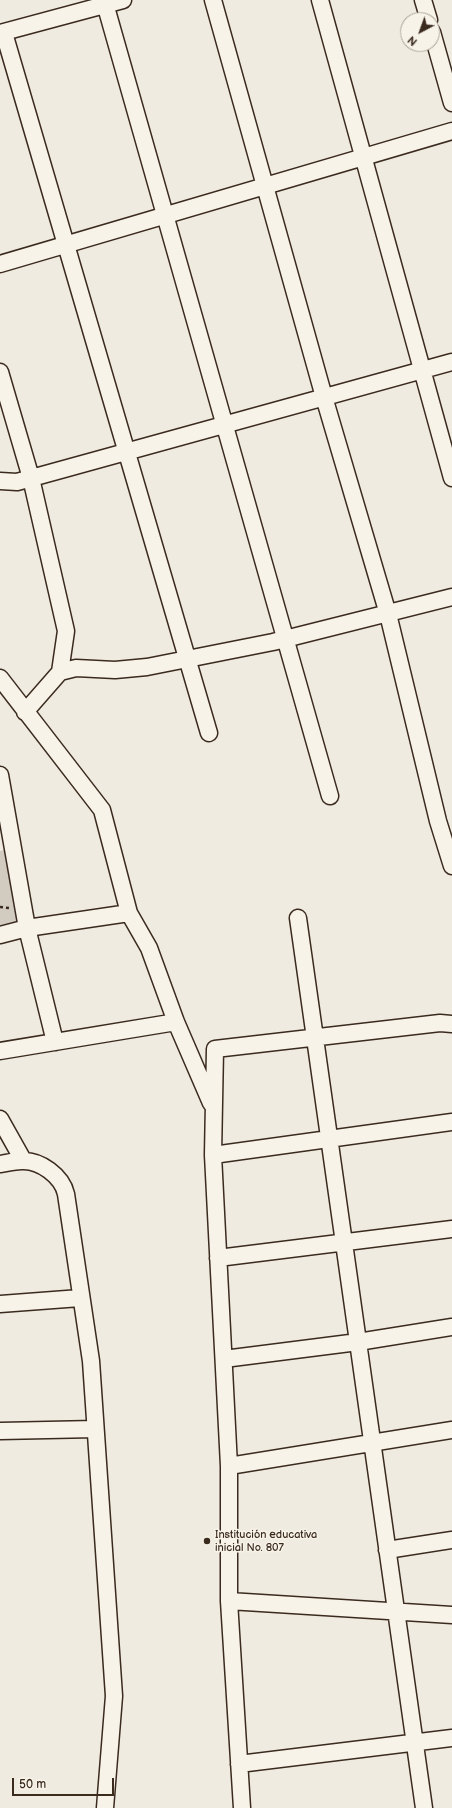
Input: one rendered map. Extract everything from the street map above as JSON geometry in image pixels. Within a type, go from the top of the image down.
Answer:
[{"type":"street","points":[[123,0],[105,2],[2,33],[66,245],[208,733]]},
{"type":"street","points":[[213,0],[324,397],[388,614],[445,819],[452,866]]},
{"type":"street","points":[[320,0],[452,478]]},
{"type":"street","points":[[423,0],[426,12]]},
{"type":"street","points":[[105,2],[330,796]]},
{"type":"street","points":[[438,52],[452,104]]},
{"type":"street","points":[[0,264],[452,131]]},
{"type":"street","points":[[0,481],[17,482],[452,362]]},
{"type":"street","points":[[0,372],[31,478],[66,631],[60,672],[25,712]]},
{"type":"street","points":[[60,672],[76,668],[115,670],[147,667],[286,639],[452,597]]},
{"type":"street","points":[[0,678],[102,810],[129,913],[149,948],[176,1022],[214,1108]]},
{"type":"street","points":[[0,775],[6,843],[55,1042]]},
{"type":"street","points":[[0,935],[28,928],[129,913]]},
{"type":"street","points":[[298,918],[424,1808]]},
{"type":"street","points":[[0,1051],[176,1022]]},
{"type":"street","points":[[242,1808],[229,1601],[229,1466],[213,1155],[215,1049],[440,1023],[452,1024]]},
{"type":"street","points":[[0,1119],[23,1160]]},
{"type":"street","points":[[213,1155],[452,1122]]},
{"type":"street","points":[[0,1164],[23,1160],[39,1165],[48,1170],[61,1182],[64,1188],[91,1361],[114,1696],[105,1808]]},
{"type":"street","points":[[218,1258],[452,1229]]},
{"type":"street","points":[[0,1304],[80,1298]]},
{"type":"street","points":[[224,1359],[358,1342],[452,1327]]},
{"type":"street","points":[[0,1432],[95,1429]]},
{"type":"street","points":[[229,1466],[452,1430]]},
{"type":"street","points":[[387,1550],[452,1540]]},
{"type":"street","points":[[229,1601],[452,1615]]},
{"type":"street","points":[[239,1764],[415,1744],[452,1738]]},
{"type":"path","points":[[0,907],[10,908]]},
{"type":"shaded area","points":[[5,850],[18,924],[0,928],[0,851]]},
{"type":"place","name":"Institución educativa inicial No. 807","points":[[207,1541]]}]
